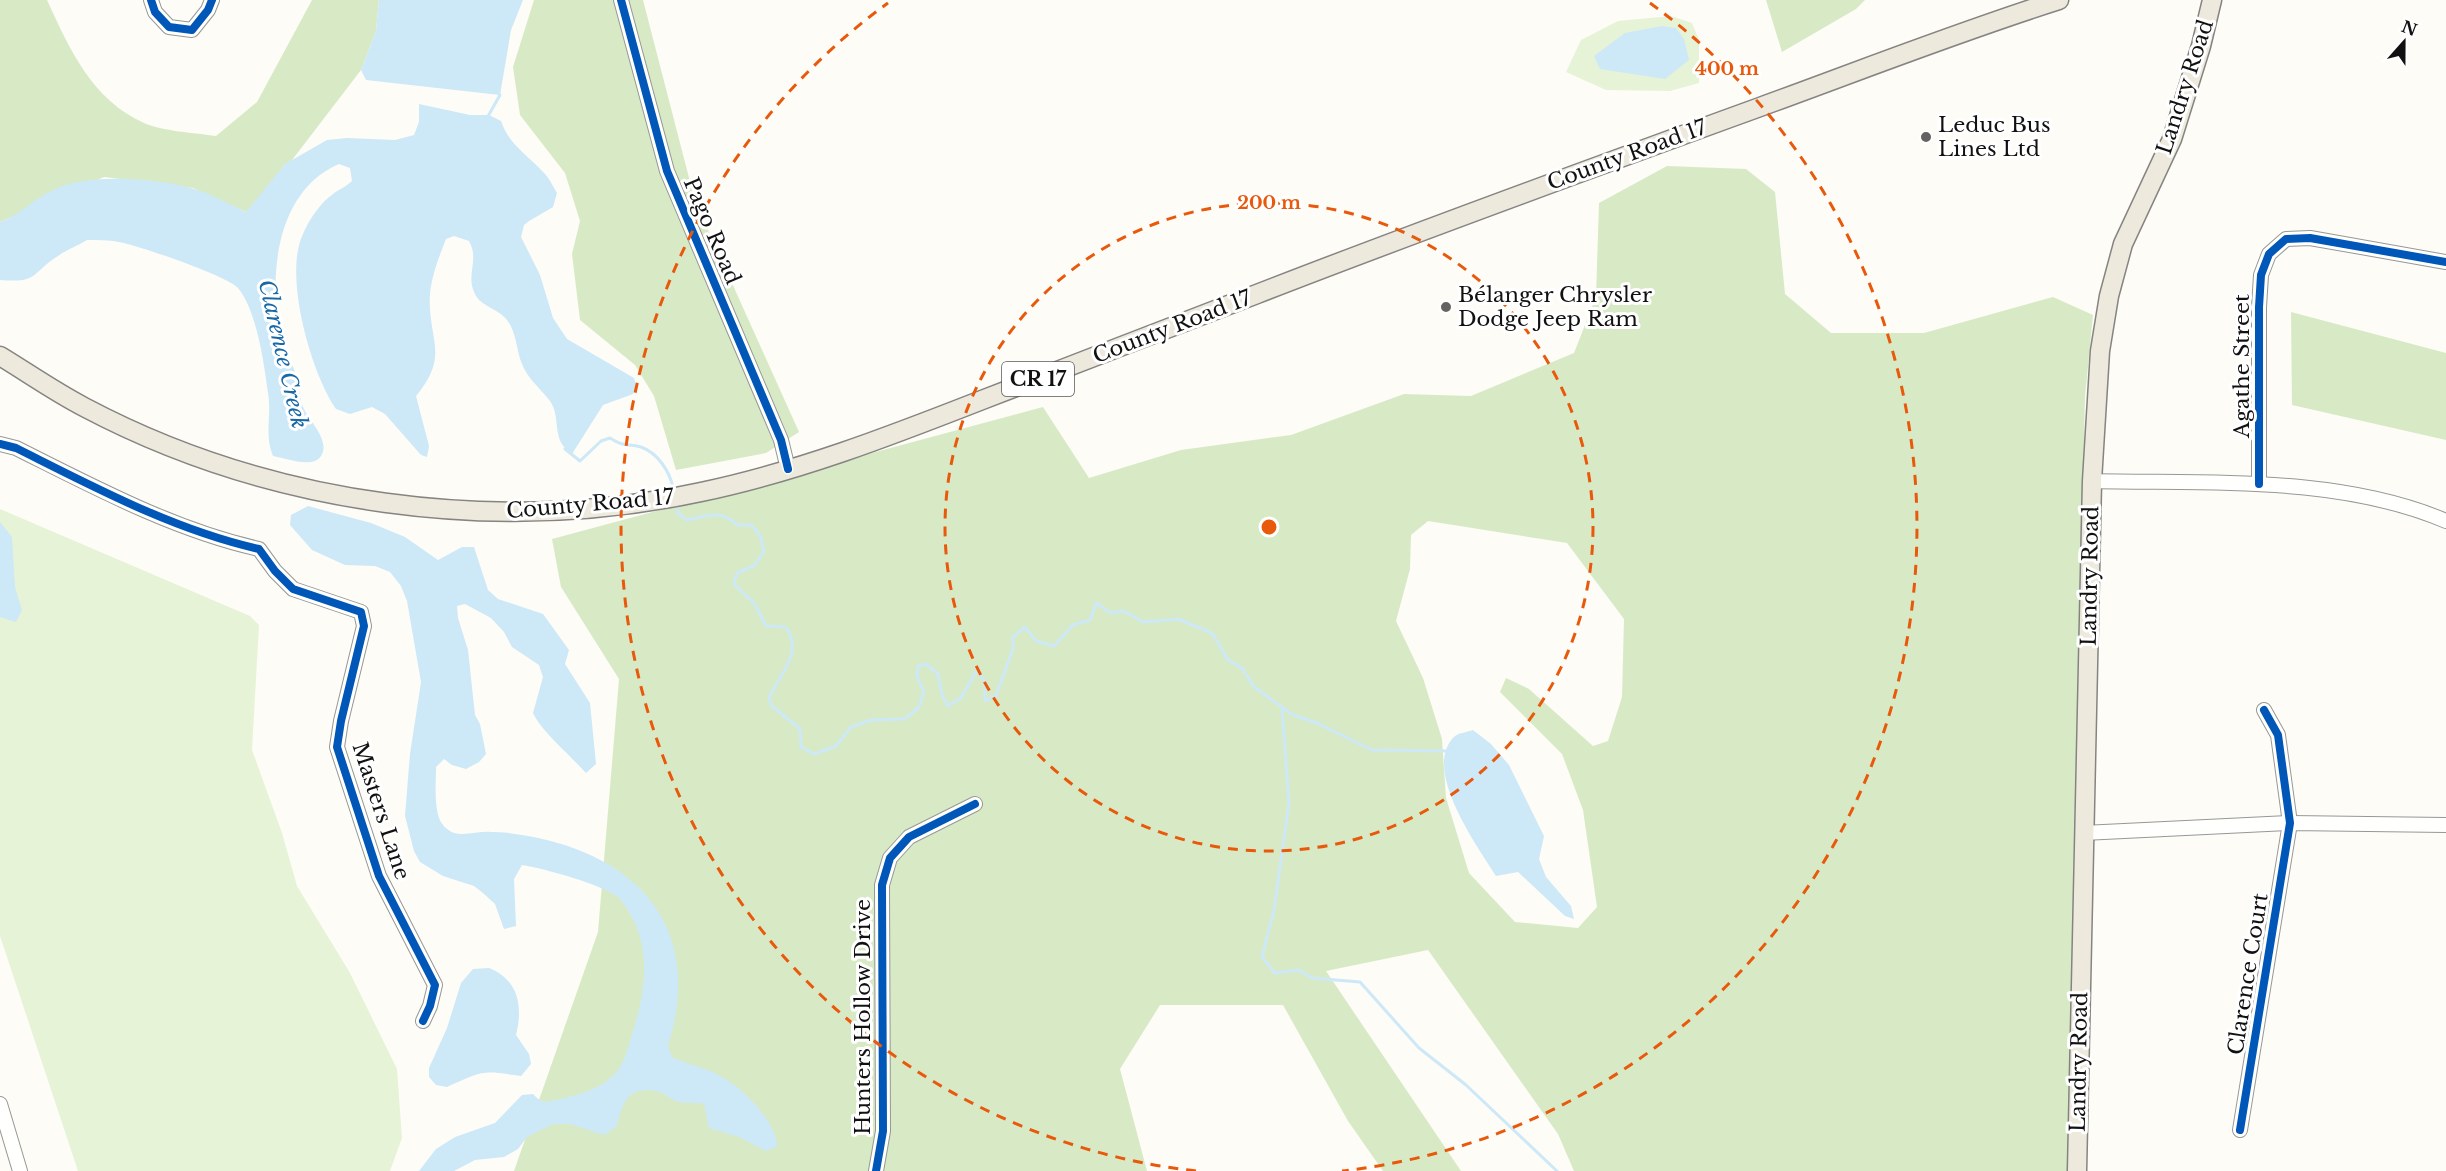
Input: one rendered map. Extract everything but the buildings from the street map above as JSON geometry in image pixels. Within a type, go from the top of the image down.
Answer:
[{"type":"main road","name":"County Road 17","points":[[0,356],[84,407],[184,452],[241,472],[364,500],[496,512],[565,510],[635,504],[703,492],[788,469],[907,429],[1467,213],[2059,0]]},
{"type":"main road","name":"Landry Road","points":[[2077,1171],[2092,481],[2100,351],[2109,296],[2123,244],[2172,139],[2204,37],[2212,0]]},
{"type":"street","points":[[151,0],[155,12],[169,27],[192,30],[208,10],[212,0]]},
{"type":"street","name":"Pago Road","points":[[621,0],[667,171],[781,440],[788,469]]},
{"type":"street","name":"Agathe Street","points":[[2259,484],[2259,307],[2261,275],[2269,254],[2286,239],[2310,238],[2446,262]]},
{"type":"street","name":"Masters Lane","points":[[0,444],[16,448],[115,498],[227,542],[259,549],[275,571],[293,589],[361,612],[364,626],[337,747],[379,876],[435,985],[430,1006],[423,1021]]},
{"type":"street","points":[[2092,481],[2259,484],[2367,497],[2446,520]]},
{"type":"street","name":"Clarence Court","points":[[2240,1130],[2290,823],[2278,735],[2264,710]]},
{"type":"street","name":"Hunters Hollow Drive","points":[[876,1171],[883,1131],[882,885],[890,858],[909,837],[975,804]]},
{"type":"street","points":[[2083,833],[2290,823],[2446,825]]},
{"type":"street","points":[[0,1104],[20,1171]]},
{"type":"green space","points":[[0,0],[47,0],[84,71],[110,101],[126,113],[144,123],[160,128],[216,136],[257,102],[312,0],[379,0],[376,31],[361,70],[251,210],[246,212],[193,188],[104,177],[0,222]]},
{"type":"green space","points":[[534,0],[643,0],[695,201],[799,432],[766,453],[676,470],[654,396],[635,365],[580,320],[572,254],[580,221],[565,173],[520,115],[513,67]]},
{"type":"green space","points":[[1766,0],[1865,0],[1856,9],[1782,52]]},
{"type":"green space","points":[[1671,16],[1692,23],[1699,40],[1699,83],[1670,91],[1606,90],[1566,72],[1581,40],[1618,21]]},
{"type":"green space","points":[[1667,166],[1746,169],[1775,192],[1785,294],[1831,333],[1924,333],[2053,297],[2093,315],[2085,397],[2067,1171],[1574,1171],[1558,1134],[1428,950],[1326,971],[1461,1171],[1383,1171],[1348,1121],[1283,1005],[1160,1005],[1120,1069],[1147,1171],[514,1171],[598,932],[619,679],[561,587],[552,539],[1043,407],[1089,478],[1181,450],[1291,435],[1404,394],[1471,396],[1574,353],[1596,297],[1599,203]],"holes":[[[1428,521],[1567,543],[1624,619],[1622,697],[1608,741],[1593,746],[1529,689],[1506,678],[1500,692],[1562,754],[1583,810],[1597,907],[1578,928],[1515,922],[1469,873],[1446,798],[1442,739],[1423,678],[1396,621],[1410,569],[1411,535]]]},
{"type":"green space","points":[[2291,312],[2446,353],[2446,440],[2292,405]]},
{"type":"green space","points":[[0,509],[250,616],[259,625],[252,750],[282,833],[297,886],[350,973],[397,1069],[402,1138],[390,1171],[78,1171],[0,936]]},
{"type":"water","points":[[379,0],[523,0],[511,30],[500,95],[366,80],[361,70],[376,31]]},
{"type":"water","points":[[1662,26],[1676,28],[1684,39],[1689,60],[1665,79],[1600,69],[1594,56],[1625,33]]},
{"type":"water","points":[[419,104],[470,115],[489,115],[501,121],[509,137],[546,175],[557,193],[553,207],[524,225],[521,237],[540,275],[553,318],[567,339],[634,378],[637,387],[633,394],[603,405],[572,454],[561,442],[550,401],[524,369],[515,336],[507,320],[481,302],[475,294],[471,280],[473,255],[469,241],[454,236],[446,239],[432,280],[430,310],[435,357],[433,369],[416,396],[429,446],[427,457],[421,455],[385,414],[372,407],[350,414],[336,409],[317,372],[309,349],[298,298],[296,274],[298,252],[303,234],[312,218],[328,198],[352,181],[350,168],[339,164],[318,176],[302,192],[282,234],[278,257],[276,305],[280,334],[296,375],[303,407],[318,430],[323,443],[321,456],[312,462],[298,462],[273,456],[269,440],[268,393],[259,338],[245,298],[231,283],[182,262],[107,240],[87,240],[65,251],[28,278],[13,281],[0,280],[0,222],[55,189],[69,184],[104,179],[159,182],[198,190],[246,212],[285,164],[327,140],[347,138],[395,140],[414,135],[419,122]]},
{"type":"water","points":[[308,506],[371,523],[405,537],[438,560],[462,547],[474,547],[488,590],[498,599],[543,614],[569,650],[565,664],[590,703],[596,764],[586,773],[537,720],[533,713],[543,677],[539,665],[512,647],[504,632],[491,618],[465,604],[457,606],[458,618],[468,650],[475,715],[480,724],[486,754],[479,762],[466,769],[452,765],[444,759],[436,767],[436,798],[440,820],[454,833],[506,833],[563,845],[599,859],[629,879],[653,903],[669,932],[677,966],[677,1004],[668,1046],[672,1057],[714,1073],[738,1088],[765,1117],[776,1137],[777,1147],[766,1151],[739,1137],[709,1128],[704,1104],[679,1102],[660,1092],[642,1090],[630,1096],[625,1102],[617,1126],[604,1135],[570,1124],[553,1124],[527,1137],[518,1149],[504,1157],[475,1160],[454,1171],[419,1171],[436,1149],[455,1137],[495,1123],[522,1095],[533,1094],[543,1101],[552,1101],[589,1090],[603,1084],[614,1075],[625,1057],[640,1007],[644,975],[642,944],[630,914],[621,901],[602,888],[558,873],[522,865],[514,879],[516,926],[504,929],[495,904],[483,893],[474,886],[443,876],[420,862],[414,851],[405,816],[410,754],[421,682],[407,601],[401,586],[390,572],[375,566],[345,565],[312,550],[290,525],[291,515]]},
{"type":"water","points":[[0,522],[12,537],[15,587],[22,610],[16,622],[0,617]]},
{"type":"water","points":[[1473,730],[1491,744],[1509,765],[1544,836],[1539,859],[1546,877],[1571,906],[1574,919],[1565,916],[1518,872],[1496,876],[1466,827],[1448,787],[1444,767],[1446,750],[1455,736]]},
{"type":"water","points":[[489,968],[499,973],[513,987],[519,1014],[516,1035],[529,1054],[531,1064],[521,1076],[482,1073],[447,1087],[436,1085],[429,1077],[429,1068],[447,1028],[461,983],[473,969]]},
{"type":"waterway","name":"Clarence Creek","points":[[487,118],[500,95],[498,93]]},
{"type":"waterway","points":[[565,449],[580,461],[601,441],[610,438],[623,444],[641,447],[662,463],[673,487]]},
{"type":"waterway","points":[[677,506],[678,514],[687,520],[720,515],[737,525],[751,525],[760,535],[764,551],[754,566],[737,573],[734,584],[754,603],[766,626],[785,627],[791,635],[792,653],[789,662],[769,697],[771,705],[800,729],[801,747],[814,754],[836,746],[851,727],[871,720],[905,719],[919,707],[924,692],[917,676],[918,666],[926,664],[938,674],[942,695],[948,706],[961,698],[977,670],[985,682],[985,701],[996,695],[1013,649],[1013,637],[1025,627],[1036,641],[1054,646],[1073,625],[1090,620],[1096,603],[1111,613],[1124,611],[1143,622],[1178,619],[1212,633],[1228,660],[1242,668],[1254,687],[1293,715],[1317,723],[1372,750],[1446,751]]},
{"type":"waterway","points":[[1282,708],[1289,803],[1274,910],[1262,957],[1275,973],[1299,970],[1312,978],[1360,982],[1419,1048],[1466,1085],[1557,1171]]},
{"type":"cycle path","points":[[151,0],[155,12],[169,27],[192,30],[208,10],[212,0]]},
{"type":"cycle path","points":[[621,0],[667,171],[781,440],[788,469]]},
{"type":"cycle path","points":[[2259,484],[2259,307],[2261,275],[2269,254],[2286,239],[2310,238],[2446,262]]},
{"type":"cycle path","points":[[0,444],[16,448],[165,519],[227,541],[259,549],[275,571],[293,589],[361,612],[364,626],[337,747],[379,876],[435,985],[430,1006],[423,1021]]},
{"type":"cycle path","points":[[2240,1130],[2290,823],[2278,735],[2264,710]]},
{"type":"cycle path","points":[[876,1171],[883,1131],[882,885],[890,858],[909,837],[975,804]]},
{"type":"place","name":"Leduc Bus Lines Ltd","points":[[1926,137]]},
{"type":"place","name":"Bélanger Chrysler Dodge Jeep Ram","points":[[1446,307]]}]
